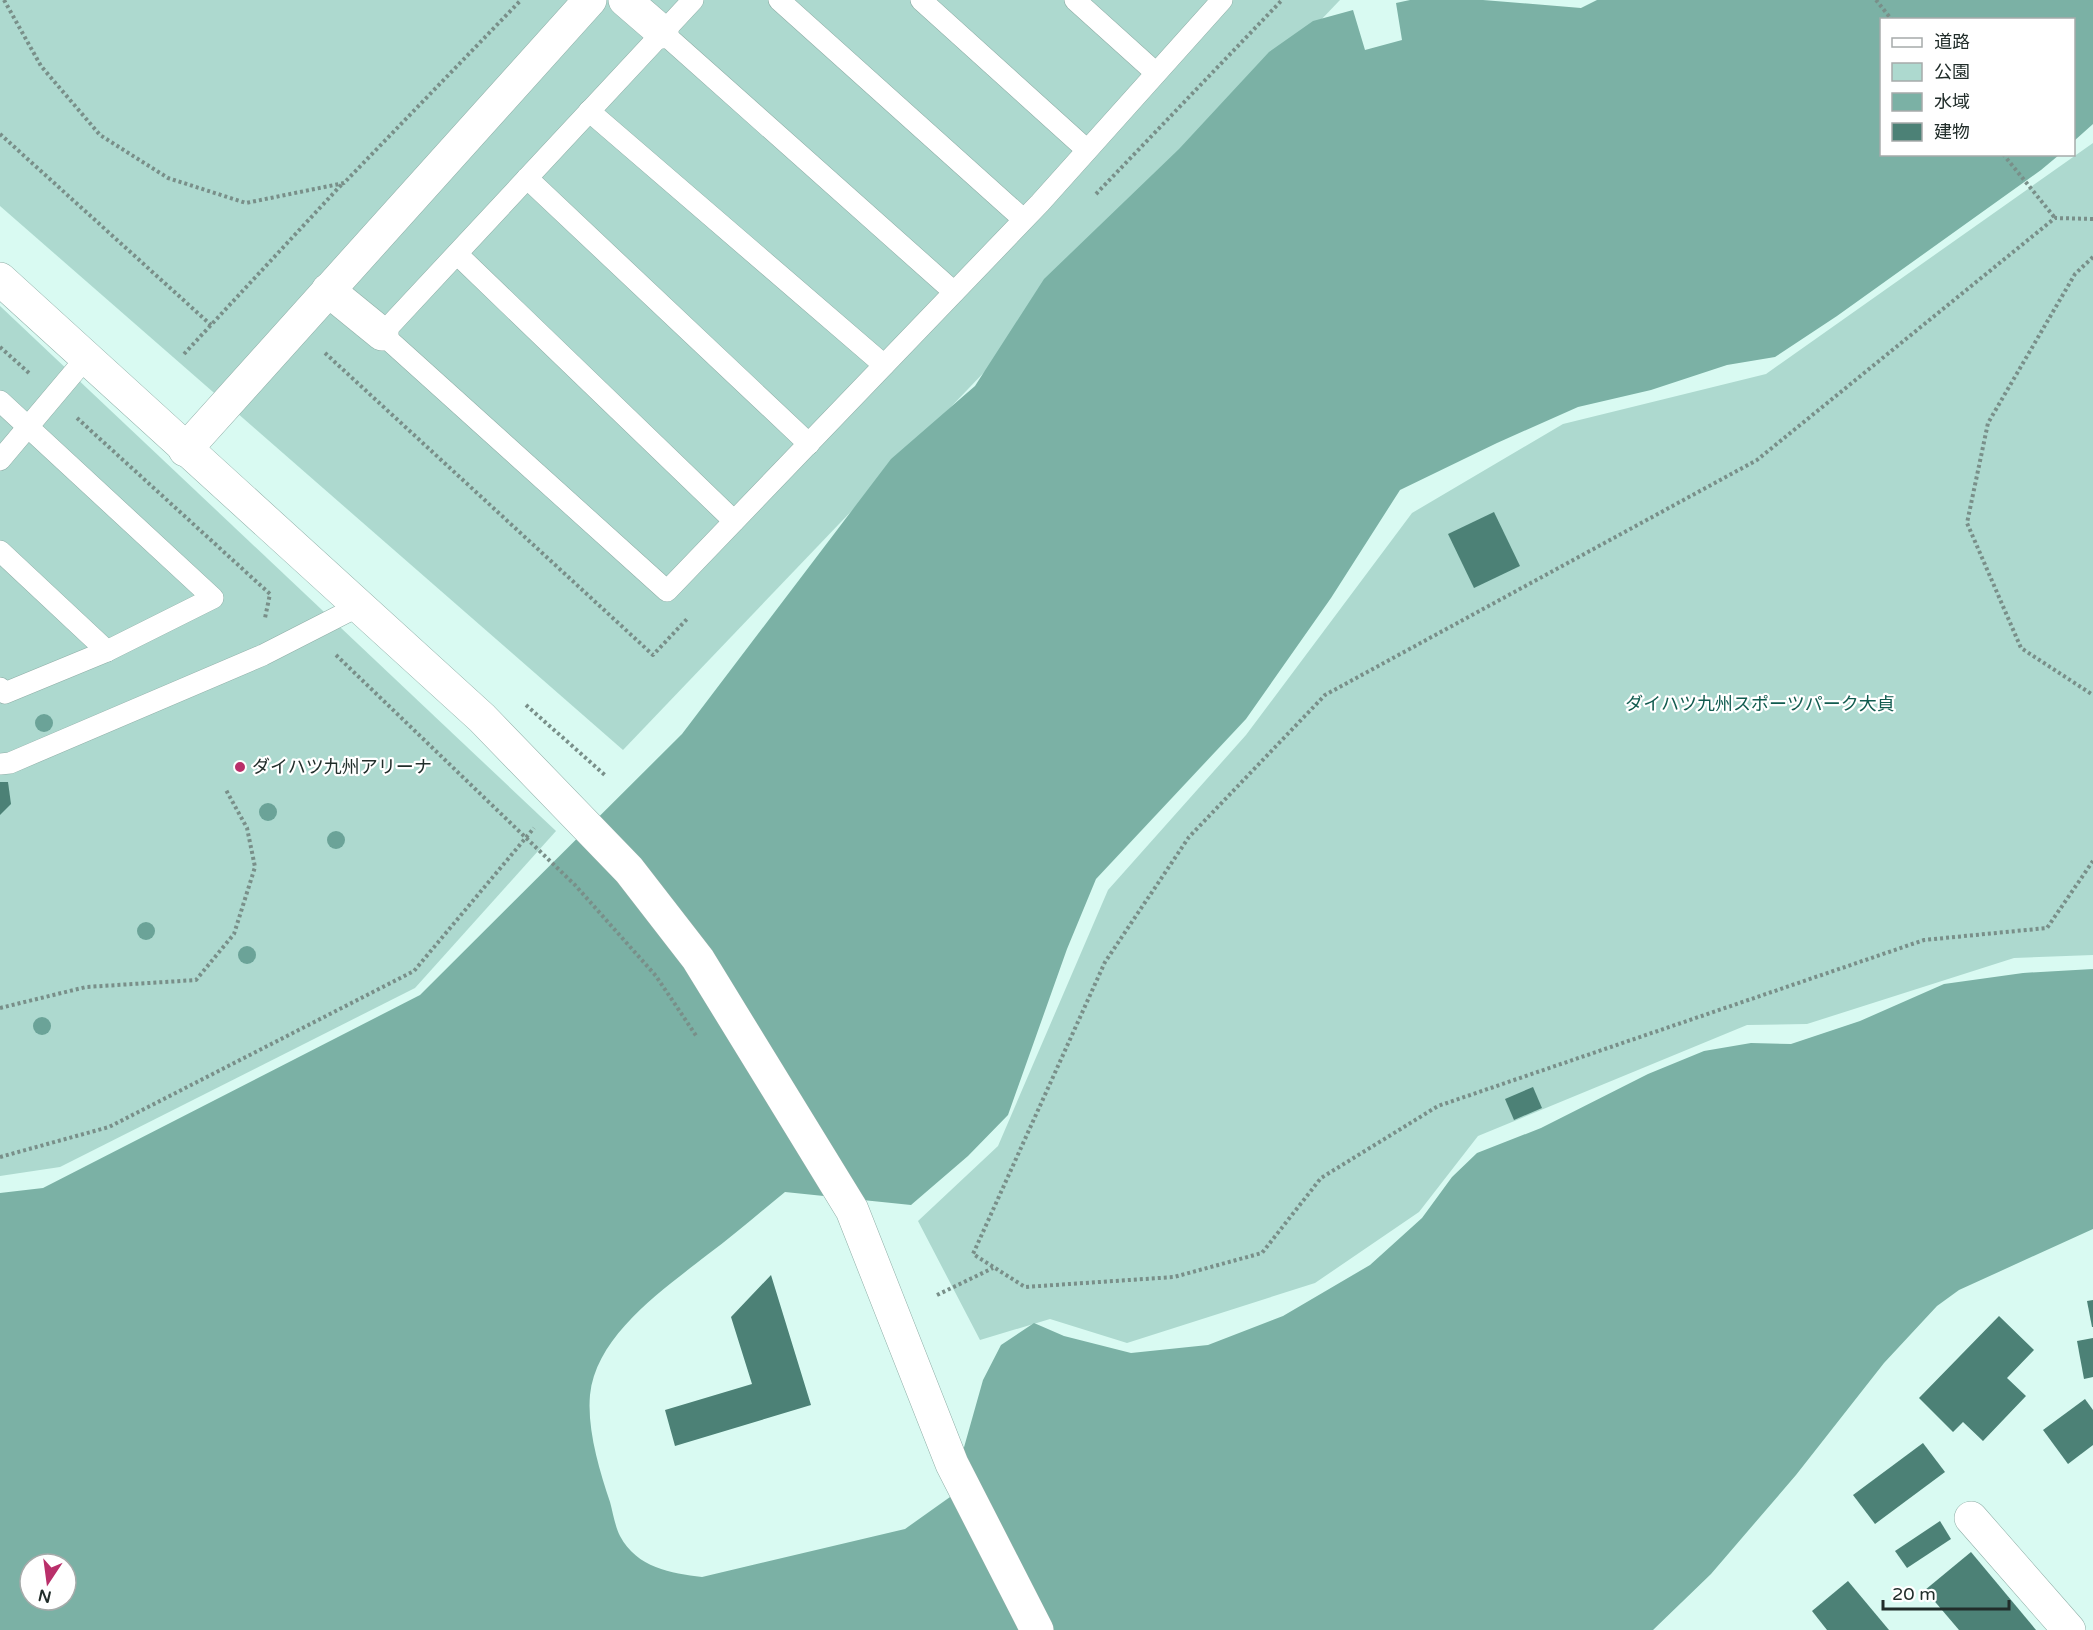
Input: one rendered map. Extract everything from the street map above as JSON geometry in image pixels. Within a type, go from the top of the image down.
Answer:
[{"type":"street","points":[[185,450],[590,0]]},
{"type":"street","points":[[625,0],[662,32]]},
{"type":"street","points":[[0,279],[357,607],[482,718],[629,870],[698,959],[852,1210],[952,1464],[1037,1630]]},
{"type":"street","points":[[328,290],[382,334]]},
{"type":"street","points":[[1971,1518],[2069,1630]]},
{"type":"lane","points":[[693,0],[382,334],[668,591],[1023,219],[1222,0]]},
{"type":"lane","points":[[779,0],[1023,219]]},
{"type":"lane","points":[[921,0],[1087,150]]},
{"type":"lane","points":[[1075,0],[1156,73]]},
{"type":"lane","points":[[662,32],[954,292]]},
{"type":"lane","points":[[589,111],[884,365]]},
{"type":"lane","points":[[527,178],[809,444]]},
{"type":"lane","points":[[457,254],[734,521]]},
{"type":"lane","points":[[0,460],[26,426],[86,358]]},
{"type":"lane","points":[[0,401],[213,598],[107,651],[5,693],[0,688]]},
{"type":"lane","points":[[0,551],[107,651]]},
{"type":"lane","points":[[0,764],[9,763],[263,655],[357,607]]},
{"type":"path","points":[[4,0],[41,66],[100,135],[168,178],[246,203],[344,183]]},
{"type":"path","points":[[184,354],[344,183],[521,0]]},
{"type":"path","points":[[1876,0],[1890,18]]},
{"type":"path","points":[[0,134],[211,325]]},
{"type":"path","points":[[2005,156],[2055,218]]},
{"type":"path","points":[[2093,219],[2055,218],[1757,460],[1325,696],[1189,837],[1105,962],[973,1254],[1025,1287],[1174,1277],[1262,1253],[1321,1178],[1438,1106],[1924,940],[2047,928],[2093,861]]},
{"type":"path","points":[[2093,257],[2075,274],[1988,423],[1967,523],[2021,648],[2093,695]]},
{"type":"path","points":[[322,350],[652,656]]},
{"type":"path","points":[[333,653],[575,885],[656,976],[702,1044]]},
{"type":"path","points":[[0,1008],[86,987],[196,980],[234,934],[255,867],[247,828],[226,790]]},
{"type":"path","points":[[0,1157],[110,1127],[414,971],[527,837],[566,805]]},
{"type":"path","points":[[937,1295],[993,1267]]},
{"type":"green space","points":[[0,0],[1340,0],[623,750],[0,206]]},
{"type":"green space","name":"ダイハツ九州スポーツパーク大貞","points":[[2093,143],[2093,955],[2014,958],[1807,1024],[1747,1025],[1478,1136],[1419,1212],[1315,1283],[1127,1343],[1050,1319],[980,1340],[918,1221],[998,1146],[1108,890],[1246,735],[1412,513],[1563,424],[1766,374]]},
{"type":"green space","name":"ダイハツ九州アリーナ","points":[[0,306],[556,831],[415,988],[60,1167],[0,1176]]},
{"type":"water","points":[[1410,0],[1483,0],[1581,8],[1597,0],[2093,0],[2093,124],[2075,140],[2075,18],[1880,18],[1880,156],[2058,156],[1837,316],[1775,357],[1727,365],[1651,390],[1578,407],[1400,490],[1331,598],[1246,719],[1096,879],[1067,949],[1008,1115],[968,1156],[911,1205],[785,1192],[653,1298],[618,1333],[595,1373],[590,1395],[590,1421],[602,1476],[620,1536],[627,1547],[645,1562],[667,1571],[702,1577],[905,1529],[950,1497],[983,1380],[1001,1345],[1034,1323],[1064,1336],[1131,1353],[1208,1345],[1283,1316],[1370,1265],[1422,1218],[1452,1177],[1477,1153],[1541,1128],[1648,1074],[1704,1051],[1751,1043],[1791,1044],[1860,1021],[1944,984],[2023,973],[2093,969],[2093,1229],[1959,1290],[1937,1306],[1884,1363],[1796,1475],[1711,1574],[1653,1630],[0,1630],[0,1193],[43,1188],[420,995],[682,734],[891,459],[975,386],[1044,279],[1179,149],[1269,52],[1313,21],[1353,10],[1365,50],[1402,40],[1396,3]]},
{"type":"building","points":[[1494,512],[1520,566],[1474,588],[1448,534]]},
{"type":"building","points":[[0,782],[8,782],[11,804],[0,815]]},
{"type":"building","points":[[1533,1087],[1542,1108],[1514,1120],[1505,1099]]},
{"type":"building","points":[[771,1275],[811,1405],[675,1446],[665,1410],[752,1384],[731,1317]]},
{"type":"building","points":[[2093,1300],[2093,1327],[2092,1327],[2087,1301]]},
{"type":"building","points":[[1999,1316],[2034,1350],[2007,1378],[2026,1396],[1983,1441],[1963,1422],[1953,1432],[1919,1398]]},
{"type":"building","points":[[2093,1338],[2093,1377],[2084,1379],[2077,1341]]},
{"type":"building","points":[[2085,1399],[2093,1410],[2093,1445],[2068,1464],[2043,1430]]},
{"type":"building","points":[[1923,1443],[1945,1472],[1875,1524],[1853,1495]]},
{"type":"building","points":[[1940,1521],[1951,1539],[1907,1568],[1895,1551]]},
{"type":"building","points":[[1971,1552],[2036,1630],[1959,1630],[1925,1590]]},
{"type":"building","points":[[1848,1581],[1889,1630],[1827,1630],[1812,1611]]},
{"type":"place","name":"ダイハツ九州アリーナ","points":[[240,767]]}]
